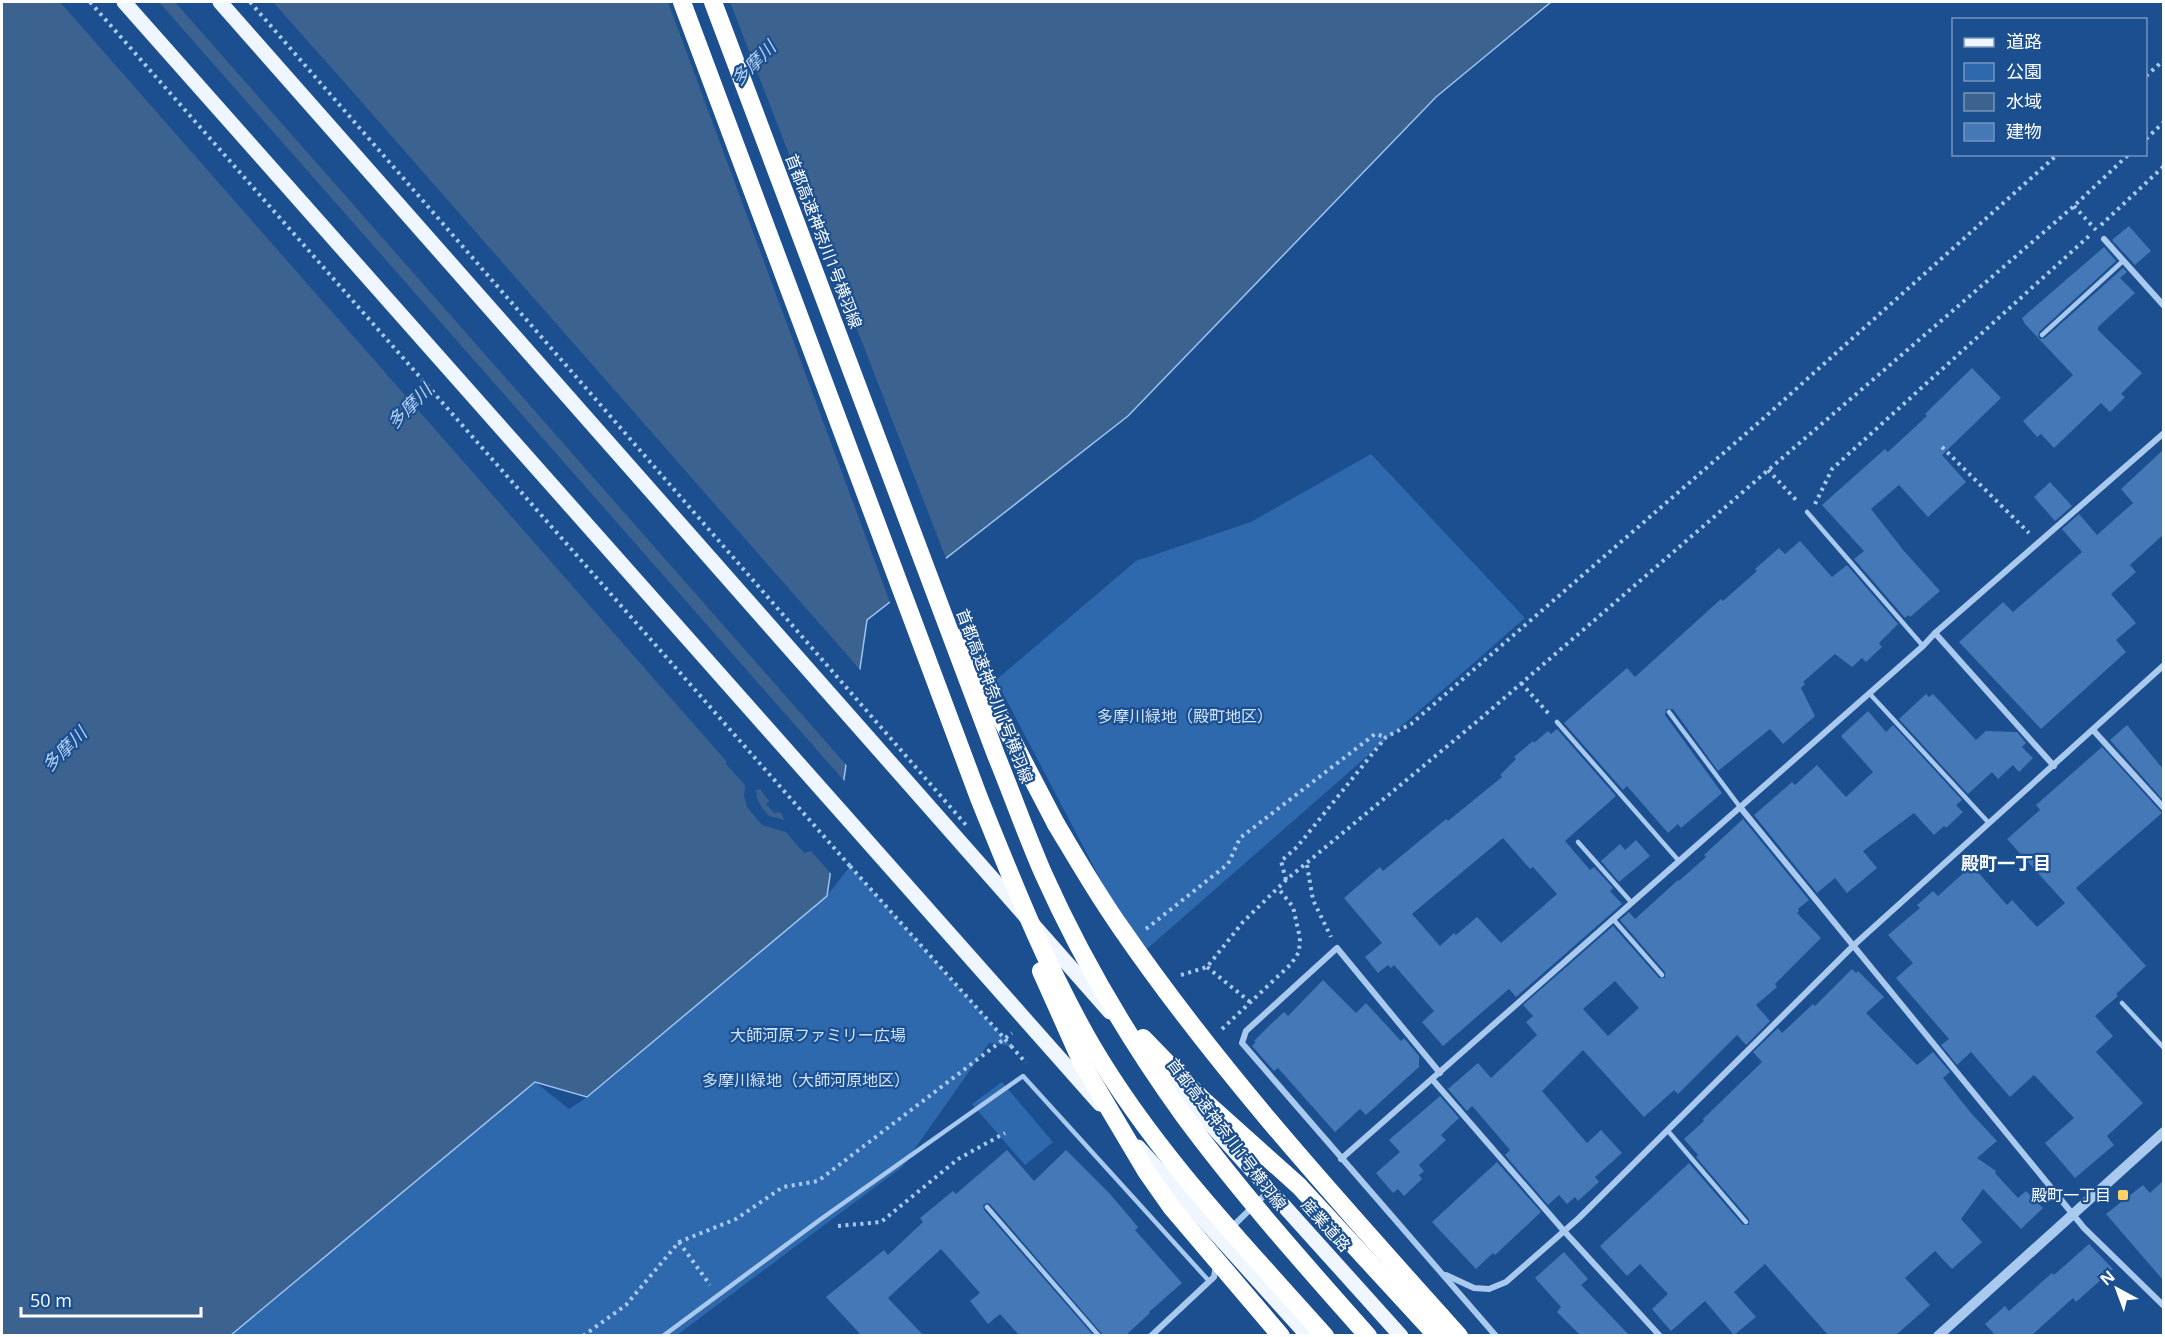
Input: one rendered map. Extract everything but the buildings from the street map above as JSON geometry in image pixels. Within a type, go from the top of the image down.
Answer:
[{"type":"highway","points":[[682,2],[970,776],[1013,884],[1069,1004],[1120,1089],[1181,1173],[1324,1335]]},
{"type":"highway","name":"首都高速神奈川1号横羽線","points":[[713,2],[996,755],[1087,976],[1184,1115],[1236,1182],[1295,1255],[1368,1335]]},
{"type":"highway","points":[[934,591],[1056,824],[1120,928],[1182,1012],[1284,1139],[1459,1335]]},
{"type":"highway","points":[[1013,884],[1054,1004],[1083,1065],[1117,1124],[1146,1172],[1172,1208],[1281,1335]]},
{"type":"highway","points":[[1087,976],[1149,1046],[1203,1100],[1299,1186],[1437,1335]]},
{"type":"main road","points":[[124,2],[1025,1020],[1308,1335]]},
{"type":"main road","name":"産業道路","points":[[220,2],[1087,976],[1271,1190],[1401,1335]]},
{"type":"street","points":[[2104,239],[2163,306]]},
{"type":"street","points":[[1341,1160],[2163,433]]},
{"type":"street","points":[[1935,633],[2054,766]]},
{"type":"street","points":[[1446,1275],[1474,1288],[1490,1289],[1506,1282],[1564,1231],[1668,1131],[1854,945],[2163,665]]},
{"type":"street","points":[[2093,730],[2163,808]]},
{"type":"street","points":[[1740,807],[2086,1230],[2163,1306]]},
{"type":"street","points":[[1440,1073],[1337,948],[1246,1030],[1242,1043],[1341,1160],[1446,1275],[1496,1335]]},
{"type":"street","points":[[1432,1079],[1564,1231],[1660,1335]]},
{"type":"street","points":[[1938,1335],[2163,1132]]},
{"type":"street","points":[[1151,1335],[1214,1277],[1220,1239],[1271,1190]]},
{"type":"lane","points":[[2042,335],[2123,261]]},
{"type":"lane","points":[[1807,512],[1923,646]]},
{"type":"lane","points":[[1869,693],[1988,822]]},
{"type":"lane","points":[[1669,712],[1740,807]]},
{"type":"lane","points":[[1557,722],[1679,861]]},
{"type":"lane","points":[[1578,842],[1632,903]]},
{"type":"lane","points":[[1613,919],[1662,975]]},
{"type":"lane","points":[[2122,1003],[2163,1048]]},
{"type":"lane","points":[[663,1335],[821,1219],[1023,1076],[1209,1281]]},
{"type":"lane","points":[[1668,1131],[1746,1222]]},
{"type":"lane","points":[[987,1207],[1100,1335]]},
{"type":"path","points":[[90,2],[1011,1046]]},
{"type":"path","points":[[250,2],[972,831]]},
{"type":"path","points":[[2147,74],[2163,60]]},
{"type":"path","points":[[2147,137],[2163,122]]},
{"type":"path","points":[[1286,880],[1281,861],[1297,847],[1386,737],[1411,724],[1757,424],[2056,156]]},
{"type":"path","points":[[1179,976],[1207,967],[1243,922],[1286,880],[1521,683],[2074,206],[2127,156]]},
{"type":"path","points":[[1768,470],[1807,512],[1816,503],[1832,470],[2096,230],[2163,166]]},
{"type":"path","points":[[2074,206],[2096,230]]},
{"type":"path","points":[[1942,447],[2038,543]]},
{"type":"path","points":[[1521,683],[1557,722]]},
{"type":"path","points":[[1307,864],[1313,900],[1337,948]]},
{"type":"path","points":[[1224,1028],[1292,964],[1299,952],[1300,938],[1293,908],[1278,888]]},
{"type":"path","points":[[1207,967],[1250,1002]]},
{"type":"path","points":[[837,1226],[880,1222],[958,1159],[1005,1133]]},
{"type":"path","points":[[583,1335],[626,1305],[679,1242],[736,1219],[783,1187],[818,1181]]},
{"type":"path","points":[[679,1242],[717,1295]]},
{"type":"green space","name":"多摩川緑地（殿町地区）","points":[[1371,454],[1525,618],[1140,955],[996,680],[1136,561],[1251,522]]},
{"type":"green space","name":"多摩川緑地（大師河原地区）","points":[[850,866],[1011,1046],[989,1043],[902,1167],[677,1335],[231,1336],[535,1082],[569,1109],[587,1097],[827,896]]},
{"type":"green space","points":[[1002,1082],[1053,1142],[1025,1165],[972,1104]]},
{"type":"water","name":"多摩川","points":[[2,2],[1551,2],[1436,97],[1128,416],[867,620],[827,896],[587,1097],[535,1082],[231,1335],[2,1336]]},
{"type":"pier","points":[[60,2],[159,2],[847,784],[833,876],[811,851],[804,853],[786,832],[762,825],[747,807],[744,795],[745,785],[726,764],[727,762]],"holes":[[[760,789],[769,801],[766,804],[774,813],[782,814],[784,820],[769,816],[762,808],[756,790]]]},
{"type":"pier","points":[[175,2],[273,2],[345,83],[863,673],[849,768]]},
{"type":"pier","points":[[668,2],[730,2],[947,561],[891,605]]},
{"type":"place","name":"殿町一丁目","points":[[2123,1195]]},
{"type":"district","name":"殿町一丁目","points":[[2006,863]]},
{"type":"park label","name":"大師河原ファミリー広場","points":[[818,1035]]}]
